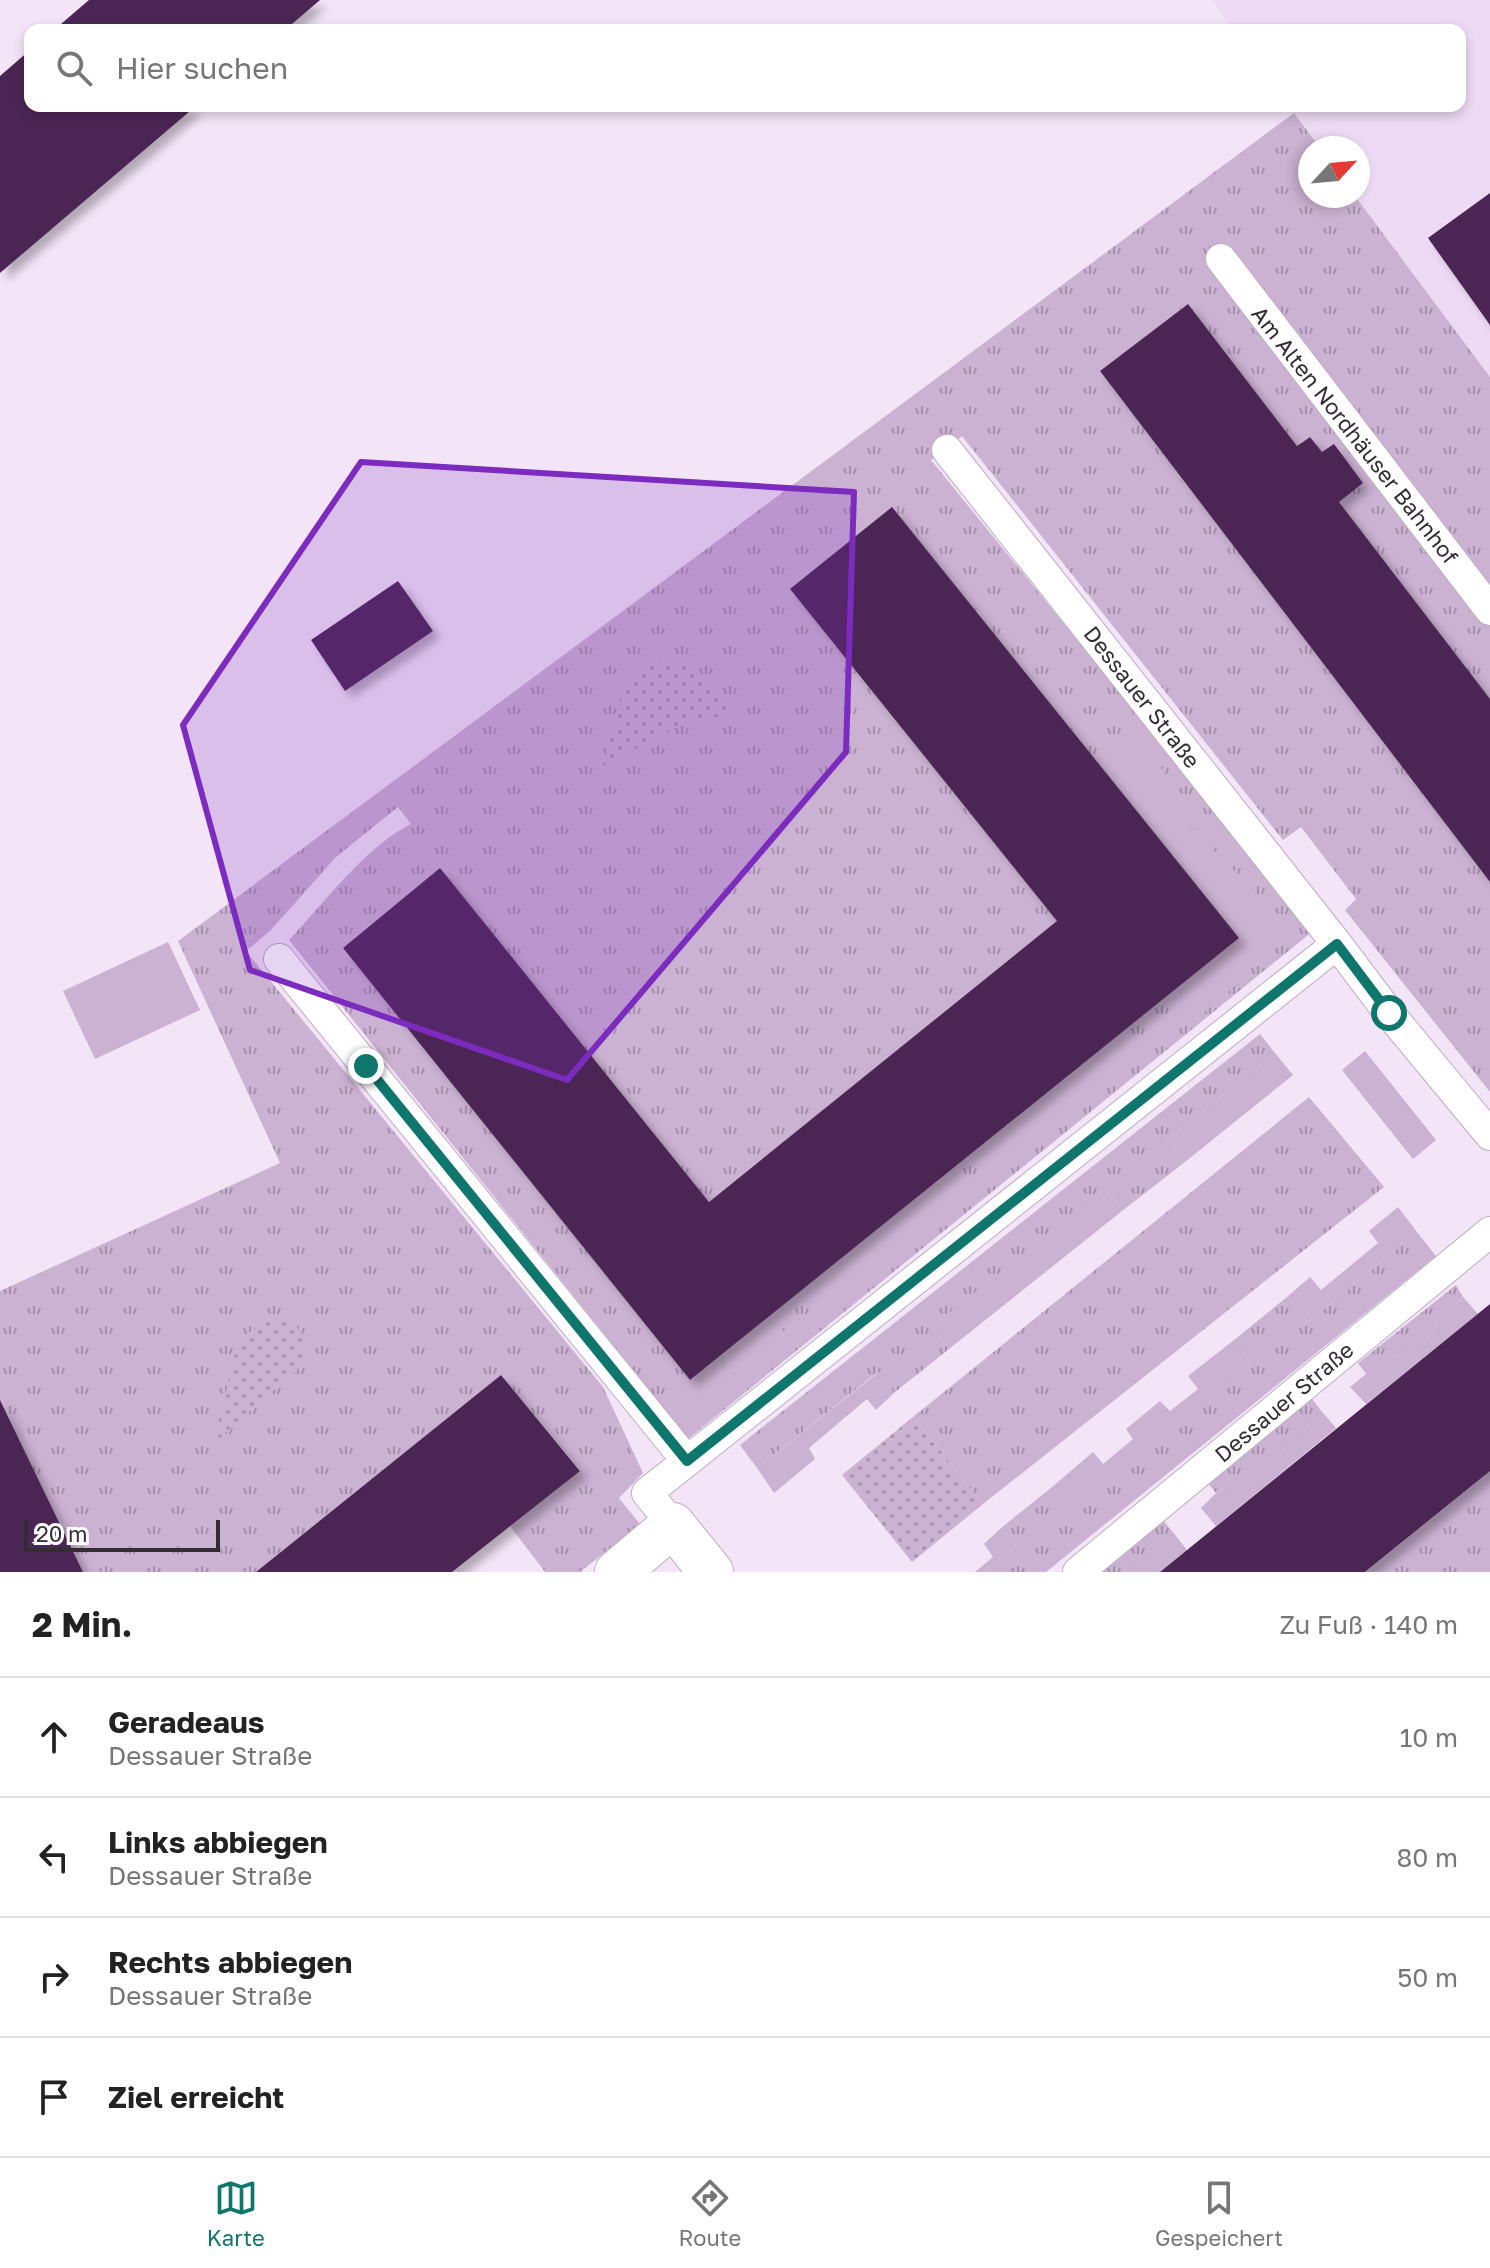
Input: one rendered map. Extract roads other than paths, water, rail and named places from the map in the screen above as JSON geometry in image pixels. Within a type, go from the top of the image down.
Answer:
[{"type":"street","points":[[617,1572],[673,1525],[711,1572]]},
{"type":"lane","name":"Am Alten Nordhäuser Bahnhof","points":[[1221,259],[1490,610]]},
{"type":"lane","name":"Dessauer Straße","points":[[947,450],[1389,1013],[1490,1135]]},
{"type":"lane","points":[[673,1525],[647,1493],[1337,944]]},
{"type":"lane","points":[[279,959],[687,1461]]},
{"type":"lane","name":"Dessauer Straße","points":[[1078,1572],[1490,1232]]}]
